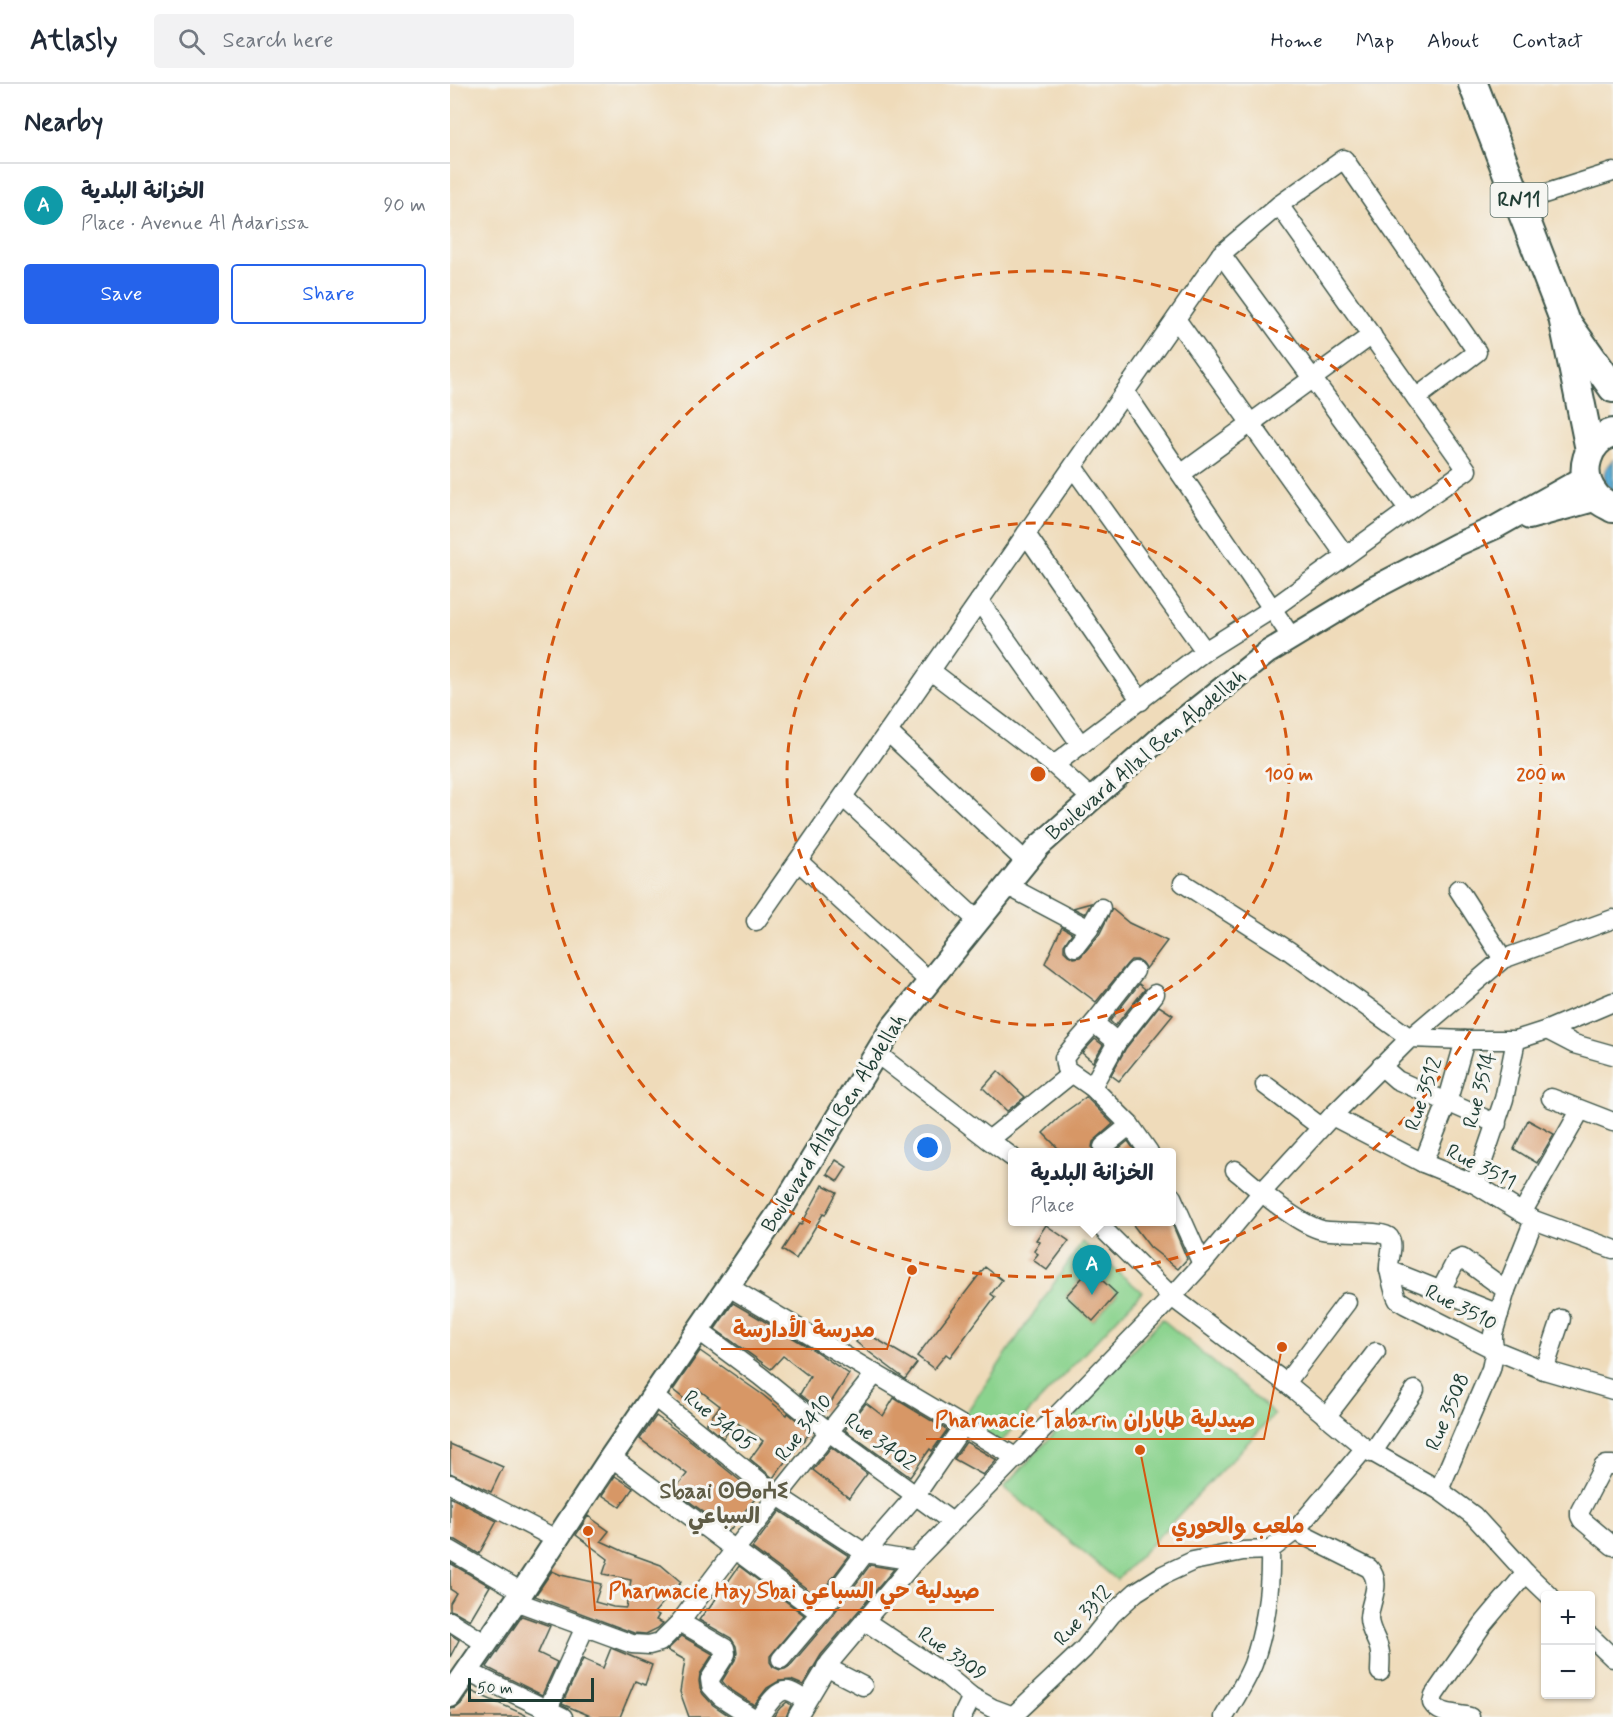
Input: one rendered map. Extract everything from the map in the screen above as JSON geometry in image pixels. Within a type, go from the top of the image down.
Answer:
[{"type":"main road","name":"RN11","points":[[1473,84],[1563,317],[1588,461],[1589,487],[1609,505]]},
{"type":"main road","name":"RN11","points":[[1563,317],[1613,388]]},
{"type":"main road","points":[[1588,461],[1598,440],[1613,433]]},
{"type":"street","points":[[756,921],[1221,254],[1279,205],[1344,159],[1476,352],[1416,398]]},
{"type":"street","points":[[1519,202],[1613,172]]},
{"type":"street","points":[[1054,765],[1205,651],[1272,609],[1467,470],[1279,205]]},
{"type":"street","points":[[1221,254],[1409,510]]},
{"type":"street","points":[[1176,319],[1345,555]]},
{"type":"street","points":[[1180,474],[1372,335]]},
{"type":"street","points":[[1125,392],[1292,638]]},
{"type":"street","name":"Boulevard Allal Ben Abdellah","points":[[456,1683],[519,1597],[611,1457],[784,1206],[891,1029],[1039,846],[1166,733],[1268,652],[1374,588],[1496,527],[1585,477],[1588,461]]},
{"type":"street","points":[[1073,467],[1205,651]]},
{"type":"street","name":"Boulevard Allal Ben Abdellah","points":[[1496,527],[1609,505]]},
{"type":"street","points":[[1026,534],[1141,701]]},
{"type":"street","points":[[979,601],[1081,745]]},
{"type":"street","points":[[931,671],[1054,765],[1091,798]]},
{"type":"street","points":[[888,732],[1026,862]]},
{"type":"street","points":[[843,798],[978,921]]},
{"type":"street","points":[[798,861],[929,981]]},
{"type":"street","points":[[1183,883],[1288,950],[1410,1038],[1516,1040],[1547,1030],[1613,1002]]},
{"type":"street","points":[[1006,885],[1089,929]]},
{"type":"street","points":[[1458,888],[1503,958]]},
{"type":"street","points":[[1075,947],[1101,908]]},
{"type":"street","points":[[759,1717],[771,1701],[789,1691],[803,1711],[826,1667],[915,1562],[1172,1297],[1262,1192],[1410,1038],[1503,958],[1613,918]]},
{"type":"street","points":[[1135,970],[1064,1058],[1068,1072],[1092,1087],[1130,1125],[1146,1148]]},
{"type":"street","points":[[1092,1087],[1117,1042],[1155,994]]},
{"type":"street","points":[[1094,1023],[1117,1042]]},
{"type":"street","points":[[1547,1030],[1574,1044],[1613,1055]]},
{"type":"street","name":"Rue 3512","points":[[1423,1163],[1447,1103],[1465,1040]]},
{"type":"street","name":"Rue 3514","points":[[1474,1184],[1497,1124],[1516,1040]]},
{"type":"street","points":[[876,1053],[1008,1154]]},
{"type":"street","points":[[1381,1066],[1397,1080],[1497,1124]]},
{"type":"street","points":[[989,1140],[1068,1072]]},
{"type":"street","name":"Rue 3511","points":[[1264,1085],[1327,1122],[1474,1184],[1528,1217],[1613,1249]]},
{"type":"street","points":[[1551,1098],[1613,1122]]},
{"type":"street","name":"Rue 3508","points":[[1439,1490],[1485,1386],[1495,1350],[1493,1334],[1528,1217],[1580,1111]]},
{"type":"street","points":[[1104,1148],[1130,1125]]},
{"type":"street","points":[[1235,1170],[1262,1192]]},
{"type":"street","name":"Rue 3510","points":[[1262,1192],[1305,1225],[1323,1230],[1352,1233],[1380,1232],[1388,1236],[1391,1239],[1389,1270],[1400,1301],[1495,1350],[1544,1370],[1613,1389]]},
{"type":"street","points":[[1176,1206],[1202,1264]]},
{"type":"street","points":[[1101,1226],[1172,1297],[1286,1383],[1368,1450],[1439,1490],[1474,1516],[1546,1591]]},
{"type":"street","points":[[1441,1290],[1456,1261],[1462,1258],[1506,1290]]},
{"type":"street","points":[[1389,1270],[1499,1314]]},
{"type":"street","points":[[729,1287],[1017,1458]]},
{"type":"street","points":[[1286,1383],[1347,1302]]},
{"type":"street","points":[[1544,1370],[1561,1319]]},
{"type":"street","name":"Rue 3402","points":[[698,1330],[829,1432],[952,1522]]},
{"type":"street","points":[[1326,1417],[1376,1352]]},
{"type":"street","name":"Rue 3410","points":[[450,1550],[519,1597],[585,1627],[632,1644],[649,1645],[660,1642],[680,1622],[876,1374]]},
{"type":"street","points":[[1224,1717],[1252,1665],[1267,1612],[1271,1578],[1270,1550],[1295,1531],[1368,1450],[1415,1390]]},
{"type":"street","name":"Rue 3405","points":[[653,1396],[778,1496],[865,1553],[915,1562]]},
{"type":"street","points":[[782,1659],[865,1553],[915,1496],[963,1426]]},
{"type":"street","points":[[611,1457],[820,1613]]},
{"type":"street","points":[[1613,1465],[1603,1467],[1580,1511],[1580,1516],[1613,1546]]},
{"type":"street","points":[[450,1484],[556,1539]]},
{"type":"street","points":[[1295,1531],[1369,1568],[1374,1575],[1376,1584],[1369,1618],[1373,1637],[1380,1651],[1380,1672]]},
{"type":"street","name":"Rue 3312","points":[[1015,1716],[1084,1649],[1112,1614],[1136,1592],[1163,1575],[1193,1561],[1243,1551],[1270,1550]]},
{"type":"street","points":[[1470,1717],[1435,1709],[1432,1703],[1434,1695],[1483,1624],[1527,1573]]},
{"type":"street","points":[[450,1621],[486,1644]]},
{"type":"street","name":"Rue 3309","points":[[865,1621],[943,1673],[972,1697],[992,1708],[1015,1716]]},
{"type":"street","points":[[680,1622],[725,1648],[726,1654],[710,1679],[711,1686],[721,1697],[752,1717]]},
{"type":"street","points":[[456,1683],[556,1713],[585,1627]]},
{"type":"street","points":[[1595,1639],[1610,1648]]},
{"type":"street","points":[[826,1667],[863,1686]]},
{"type":"street","points":[[963,1717],[972,1697]]},
{"type":"green space","points":[[1082,1242],[1142,1292],[996,1447],[960,1422]],"holes":[[[1090,1270],[1117,1294],[1093,1321],[1066,1296]]]},
{"type":"green space","points":[[1162,1319],[1275,1414],[1117,1580],[1004,1487]]},
{"type":"water","points":[[1613,460],[1613,492],[1604,476],[1606,468]]},
{"type":"building","points":[[1091,903],[1085,914],[1073,908]]},
{"type":"building","points":[[1112,909],[1129,923],[1167,941],[1146,969],[1137,960],[1131,960],[1096,1002],[1045,963],[1062,927],[1072,933],[1064,945],[1064,951],[1074,958],[1080,957],[1099,935]]},
{"type":"building","points":[[1139,984],[1145,989],[1115,1026],[1110,1021]]},
{"type":"building","points":[[1159,1006],[1173,1015],[1119,1081],[1111,1075],[1126,1048]]},
{"type":"building","points":[[1095,1039],[1103,1045],[1093,1062],[1082,1053]]},
{"type":"building","points":[[998,1071],[1025,1097],[1007,1111],[983,1088]]},
{"type":"building","points":[[1086,1097],[1113,1124],[1093,1142],[1092,1148],[1058,1148],[1043,1133],[1065,1112]]},
{"type":"building","points":[[1528,1120],[1554,1134],[1537,1163],[1514,1149]]},
{"type":"building","points":[[1128,1141],[1133,1148],[1119,1148]]},
{"type":"building","points":[[836,1160],[847,1167],[838,1181],[827,1174]]},
{"type":"building","points":[[823,1185],[837,1192],[796,1259],[782,1250],[799,1224],[801,1225]]},
{"type":"building","points":[[1047,1226],[1069,1241],[1047,1270],[1033,1260],[1038,1254],[1034,1251],[1040,1242],[1036,1240]]},
{"type":"building","points":[[1134,1226],[1173,1226],[1187,1259],[1178,1269],[1150,1247]]},
{"type":"building","points":[[985,1267],[1002,1280],[991,1294],[995,1297],[950,1357],[946,1354],[934,1369],[917,1356]]},
{"type":"building","points":[[1090,1269],[1117,1294],[1093,1321],[1066,1296]]},
{"type":"building","points":[[733,1303],[812,1349],[849,1374],[824,1413],[800,1394],[810,1377],[783,1356],[771,1369],[715,1329]]},
{"type":"building","points":[[863,1331],[917,1363],[905,1379],[856,1342]]},
{"type":"building","points":[[700,1351],[811,1432],[773,1478],[750,1459],[763,1441],[736,1422],[723,1438],[706,1424],[720,1406],[698,1389],[688,1402],[673,1390]]},
{"type":"building","points":[[894,1398],[947,1430],[910,1477],[845,1430],[866,1403],[883,1416]]},
{"type":"building","points":[[656,1416],[758,1495],[729,1531],[674,1490],[687,1474],[640,1439]]},
{"type":"building","points":[[966,1442],[997,1460],[983,1475],[954,1459]]},
{"type":"building","points":[[450,1444],[503,1467],[491,1492],[450,1473]]},
{"type":"building","points":[[831,1447],[867,1474],[849,1498],[813,1470]]},
{"type":"building","points":[[615,1476],[633,1488],[620,1507],[602,1495]]},
{"type":"building","points":[[450,1497],[497,1521],[479,1554],[456,1540],[450,1539]]},
{"type":"building","points":[[780,1511],[849,1556],[818,1597],[752,1548]]},
{"type":"building","points":[[588,1516],[609,1531],[601,1541],[661,1565],[681,1582],[654,1613],[659,1615],[656,1620],[663,1623],[658,1628],[646,1634],[634,1633],[535,1596],[552,1571],[601,1584],[595,1602],[626,1608],[631,1580],[603,1574],[608,1559],[576,1535]]},
{"type":"building","points":[[450,1563],[490,1586],[470,1620],[450,1610],[450,1603],[456,1593],[450,1589]]},
{"type":"building","points":[[870,1565],[894,1569],[821,1655],[803,1685],[791,1680],[779,1681],[767,1688],[754,1705],[728,1688],[722,1681],[735,1660],[736,1646],[731,1638],[699,1620],[739,1566],[804,1615],[770,1656],[773,1667],[780,1670],[790,1666],[829,1620]]},
{"type":"building","points":[[522,1616],[550,1626],[538,1653],[557,1662],[542,1695],[487,1667]]},
{"type":"building","points":[[450,1634],[459,1640],[450,1657]]},
{"type":"building","points":[[682,1636],[713,1654],[700,1674],[700,1688],[713,1705],[731,1717],[689,1717],[680,1692],[685,1660],[667,1650]]},
{"type":"building","points":[[611,1648],[652,1665],[645,1685],[635,1681],[620,1717],[593,1717],[562,1704],[583,1659],[603,1668]]},
{"type":"building","points":[[470,1691],[530,1717],[450,1717],[450,1709],[461,1704]]},
{"type":"building","points":[[787,1702],[791,1705],[786,1717],[773,1717],[780,1708]]},
{"type":"place","name":"مدرسة الأدارسة","points":[[912,1270]]},
{"type":"place","name":"الخزانة البلدية","points":[[1092,1295]]},
{"type":"place","name":"Pharmacie Tabarin صيدلية طاباران","points":[[1282,1347]]},
{"type":"place","name":"ملعب والحوري","points":[[1140,1450]]},
{"type":"place","name":"Pharmacie Hay Sbai صيدلية حي السباعي","points":[[588,1531]]},
{"type":"district","name":"Sbaai ⵙⴱⴰⵄⵉ السباعي","points":[[724,1504]]}]
